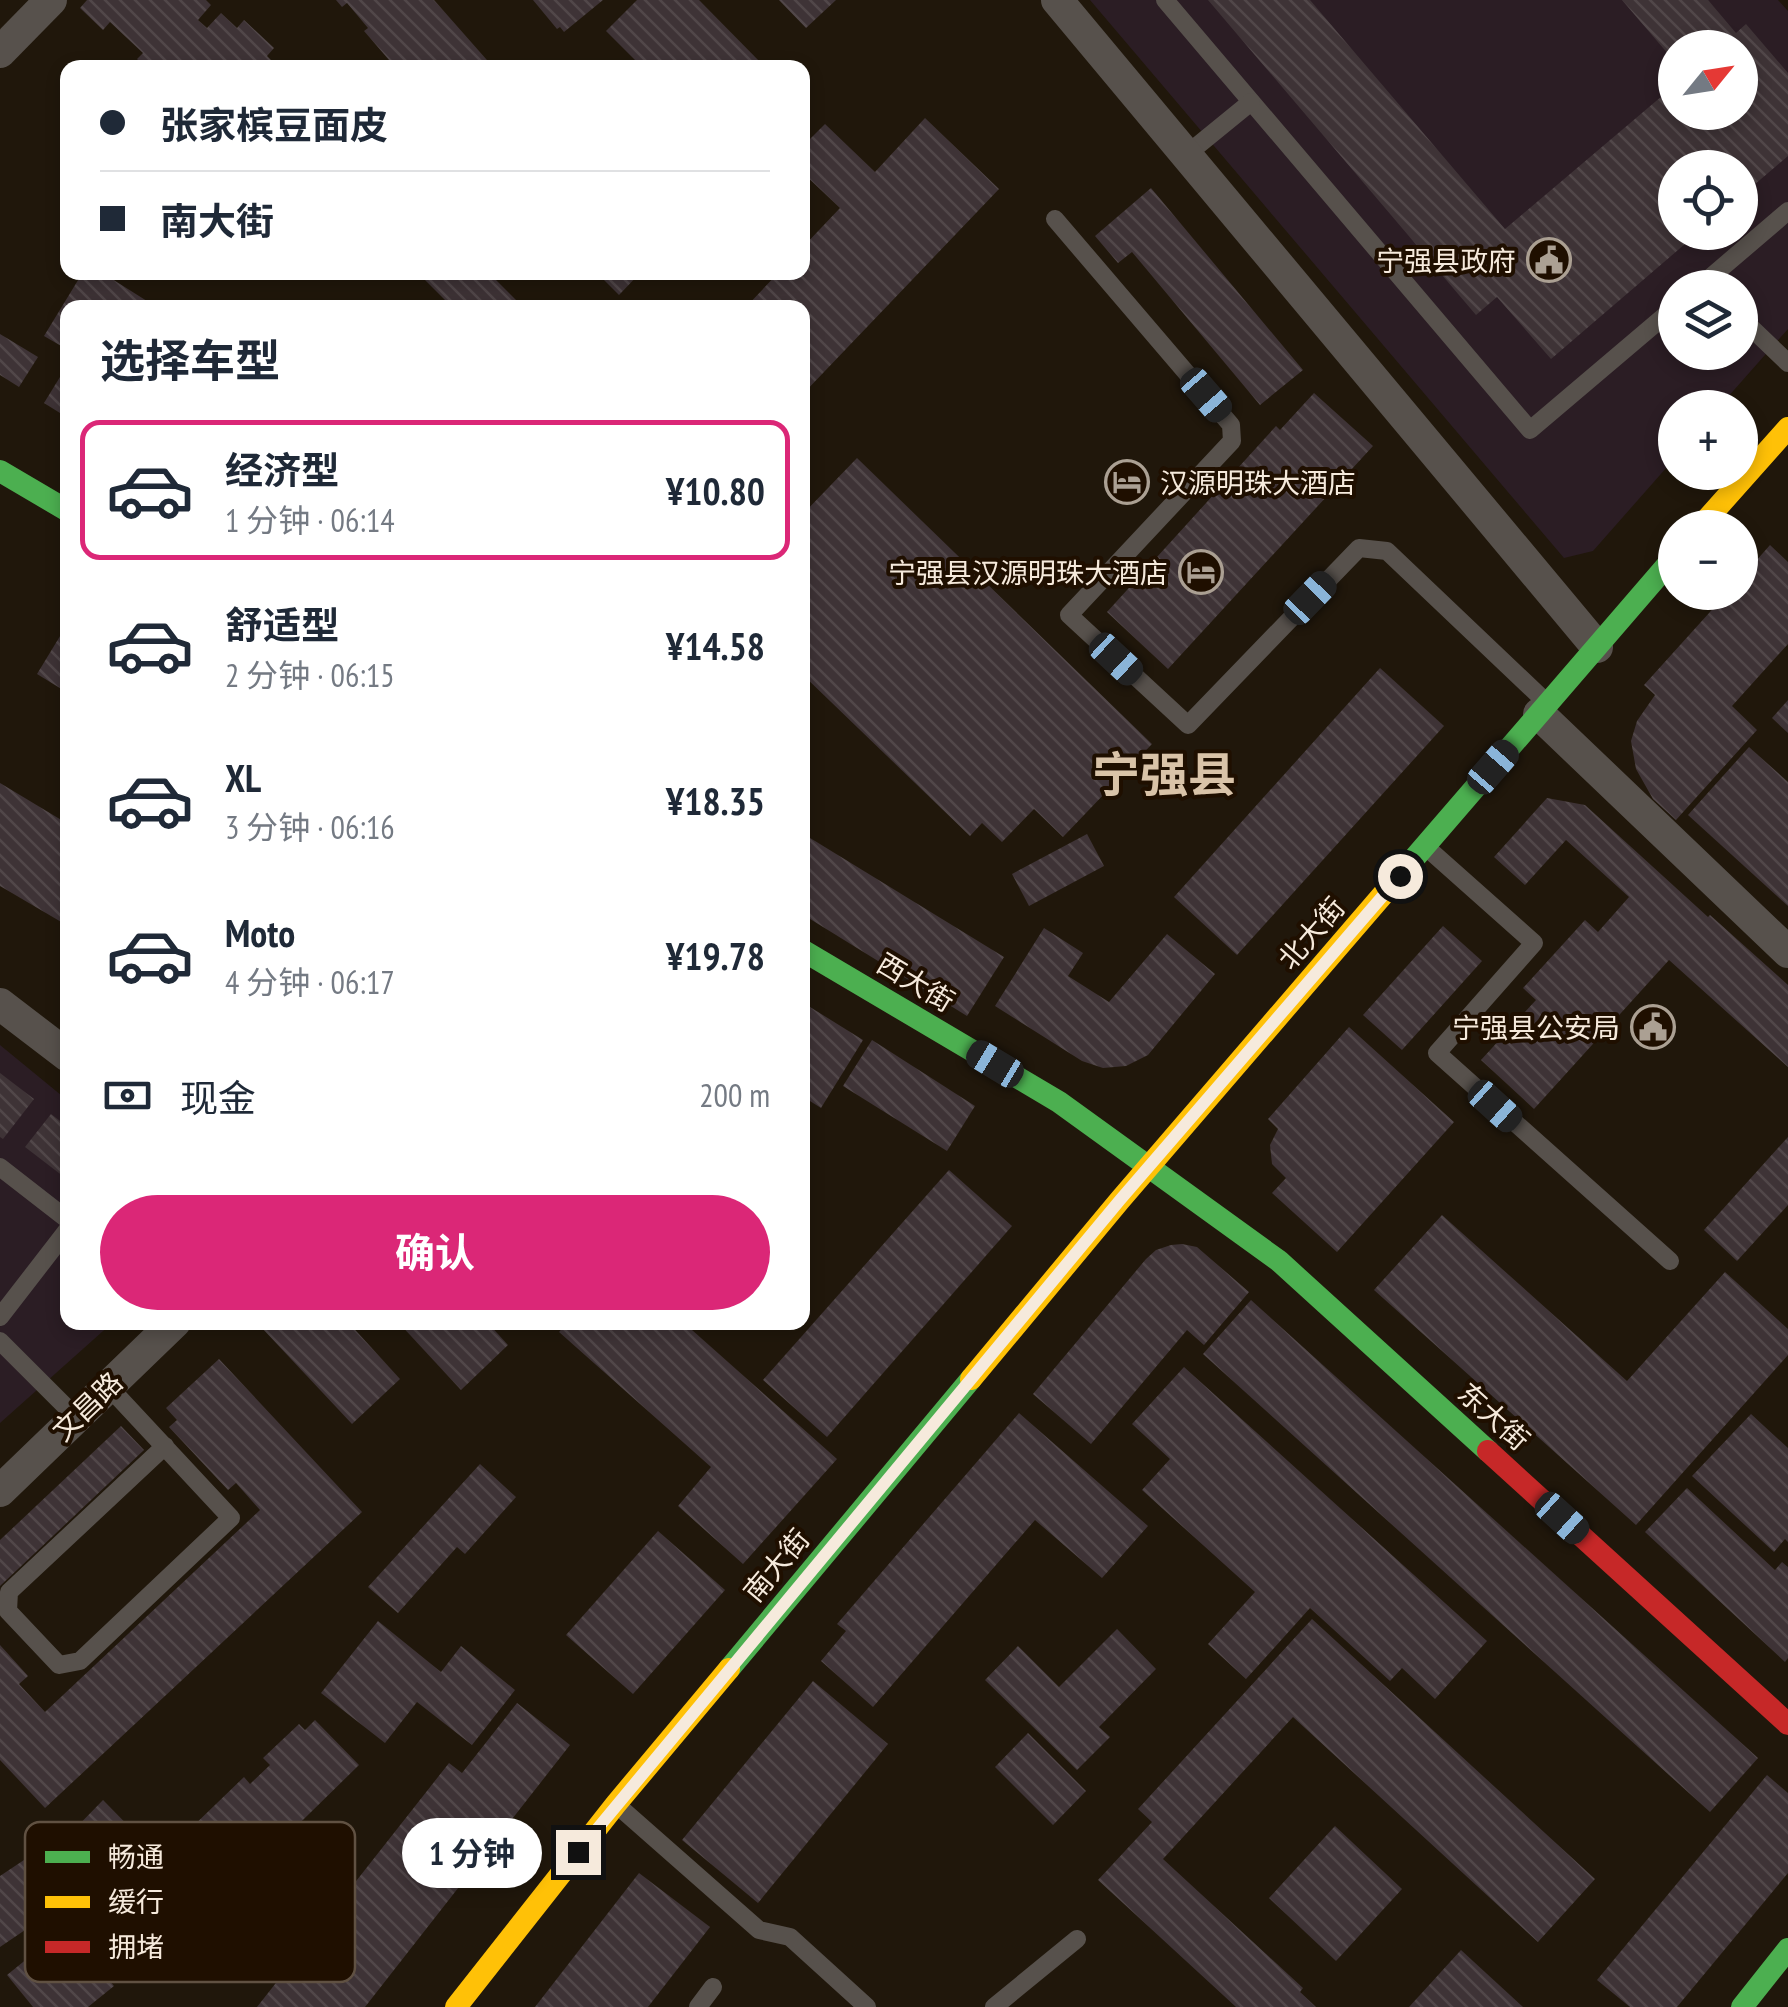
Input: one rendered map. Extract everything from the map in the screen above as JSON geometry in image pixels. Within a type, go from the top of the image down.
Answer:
[{"type":"street","points":[[0,52],[52,0]]},
{"type":"street","points":[[1057,0],[1598,647]]},
{"type":"street","points":[[1715,510],[1788,428]]},
{"type":"street","points":[[0,471],[60,506]]},
{"type":"street","name":"北大街","points":[[1148,1167],[1658,576]]},
{"type":"street","points":[[1543,709],[1788,952]]},
{"type":"street","name":"西大街","points":[[810,955],[1059,1102],[1148,1167]]},
{"type":"street","points":[[0,1004],[60,1050]]},
{"type":"street","name":"东大街","points":[[1148,1167],[1279,1261],[1788,1724]]},
{"type":"street","name":"南大街","points":[[456,2007],[616,1804],[1148,1167]]},
{"type":"street","name":"文昌路","points":[[0,1491],[168,1330]]},
{"type":"street","points":[[1742,2007],[1788,1949]]},
{"type":"lane","points":[[1165,0],[1530,430],[1658,321]]},
{"type":"lane","points":[[1186,155],[1251,102]]},
{"type":"lane","points":[[1722,270],[1788,210]]},
{"type":"lane","points":[[1055,218],[1232,425],[1232,442],[1069,615],[1188,725],[1359,548],[1388,550],[1543,709]]},
{"type":"lane","points":[[1758,335],[1788,364]]},
{"type":"lane","points":[[1425,846],[1534,943],[1437,1054],[1670,1262]]},
{"type":"lane","points":[[0,1167],[60,1214]]},
{"type":"lane","points":[[0,1317],[60,1239]]},
{"type":"lane","points":[[0,1342],[76,1417]]},
{"type":"lane","points":[[108,1386],[165,1446],[232,1518],[80,1661],[59,1665],[8,1611],[9,1592],[165,1446]]},
{"type":"lane","points":[[616,1804],[758,1930],[790,1938],[866,2007]]},
{"type":"lane","points":[[994,2007],[1077,1939]]},
{"type":"lane","points":[[698,2007],[713,1987]]},
{"type":"shaded area","name":"宁强县政府","points":[[1090,0],[1778,0],[1788,11],[1788,329],[1758,363],[1758,270],[1658,270],[1658,370],[1752,370],[1734,390],[1658,390],[1658,477],[1593,551],[1564,558]]},
{"type":"shaded area","points":[[0,1045],[60,1094],[60,1330],[104,1330],[0,1423]]},
{"type":"building","points":[[87,0],[206,0],[211,5],[198,20],[207,28],[221,13],[237,28],[244,20],[274,48],[267,56],[271,60],[138,60],[143,53],[110,22],[103,30],[80,8]]},
{"type":"building","points":[[336,0],[434,0],[487,60],[389,60],[347,3],[342,7]]},
{"type":"building","points":[[533,0],[603,0],[564,32]]},
{"type":"building","points":[[637,0],[699,0],[758,60],[635,60],[606,31]]},
{"type":"building","points":[[779,0],[836,0],[806,28]]},
{"type":"building","points":[[1208,0],[1310,0],[1505,229],[1658,99],[1658,130],[1758,130],[1758,38],[1788,73],[1788,156],[1758,182],[1758,150],[1658,150],[1658,250],[1678,250],[1551,359],[1497,297],[1476,315]]},
{"type":"building","points":[[1622,0],[1708,0],[1733,30],[1658,30],[1658,42]]},
{"type":"building","points":[[925,118],[999,189],[810,387],[810,300],[753,300],[771,280],[810,280],[810,240],[840,208],[810,180],[810,139],[825,124],[875,172]]},
{"type":"building","points":[[1151,188],[1303,370],[1260,405],[1132,252],[1118,263],[1095,236]]},
{"type":"building","points":[[78,280],[114,280],[145,300],[66,300]]},
{"type":"building","points":[[425,280],[496,280],[516,300],[445,300]]},
{"type":"building","points":[[604,280],[633,280],[619,295]]},
{"type":"building","points":[[60,310],[60,345],[44,336]]},
{"type":"building","points":[[0,334],[38,357],[19,387],[0,375]]},
{"type":"building","points":[[60,377],[60,413],[44,403]]},
{"type":"building","points":[[1314,393],[1373,446],[1168,669],[1107,612],[1276,426],[1280,430]]},
{"type":"building","points":[[857,458],[1152,744],[1063,837],[1034,809],[1002,842],[982,823],[970,836],[810,682],[810,507]]},
{"type":"building","points":[[1770,545],[1788,562],[1788,644],[1732,706],[1757,730],[1676,820],[1653,799],[1636,769],[1631,741],[1637,721],[1655,695],[1644,685],[1712,610],[1758,610],[1758,559]]},
{"type":"building","points":[[60,636],[60,688],[37,674]]},
{"type":"building","points":[[1380,668],[1444,726],[1237,955],[1174,897]]},
{"type":"building","points":[[1788,700],[1788,733],[1772,718]]},
{"type":"building","points":[[1749,747],[1788,782],[1788,906],[1688,815]]},
{"type":"building","points":[[0,783],[60,819],[60,921],[0,886]]},
{"type":"building","points":[[1547,798],[1585,805],[1788,985],[1788,1067],[1669,960],[1534,1109],[1481,1060],[1536,1000],[1523,988],[1585,920],[1598,932],[1629,897],[1566,840],[1525,885],[1494,857]]},
{"type":"building","points":[[1087,834],[1104,866],[1029,906],[1012,874]]},
{"type":"building","points":[[810,838],[1004,957],[967,1016],[810,919]]},
{"type":"building","points":[[1443,926],[1482,961],[1402,1050],[1363,1015]]},
{"type":"building","points":[[1044,928],[1083,953],[1068,976],[1109,1002],[1167,934],[1215,974],[1148,1055],[1126,1066],[1103,1068],[1082,1061],[995,1006]]},
{"type":"building","points":[[810,1007],[863,1040],[821,1108],[810,1101]]},
{"type":"building","points":[[1349,1027],[1454,1122],[1337,1252],[1272,1193],[1286,1178],[1272,1164],[1270,1145],[1278,1129],[1268,1119]]},
{"type":"building","points":[[872,1040],[975,1106],[947,1151],[843,1086]]},
{"type":"building","points":[[0,1073],[34,1099],[3,1139],[0,1137]]},
{"type":"building","points":[[51,1114],[60,1121],[60,1174],[25,1147]]},
{"type":"building","points":[[1788,1137],[1788,1205],[1737,1261],[1704,1230]]},
{"type":"building","points":[[949,1170],[1012,1226],[827,1437],[763,1380]]},
{"type":"building","points":[[1442,1215],[1627,1381],[1725,1272],[1788,1329],[1788,1355],[1636,1525],[1374,1290]]},
{"type":"building","points":[[1182,1244],[1197,1247],[1249,1292],[1204,1345],[1187,1330],[1091,1444],[1033,1394],[1146,1259],[1156,1250]]},
{"type":"building","points":[[1251,1300],[1758,1758],[1710,1812],[1203,1354]]},
{"type":"building","points":[[264,1330],[355,1330],[400,1379],[352,1424]]},
{"type":"building","points":[[405,1330],[494,1330],[508,1345],[461,1390]]},
{"type":"building","points":[[692,1330],[837,1459],[743,1564],[678,1506],[711,1467],[559,1332]]},
{"type":"building","points":[[219,1359],[362,1512],[45,1808],[0,1760],[0,1645],[28,1676],[19,1684],[45,1712],[260,1510],[236,1483],[228,1490],[169,1427],[177,1420],[166,1408]]},
{"type":"building","points":[[1184,1367],[1487,1641],[1435,1699],[1402,1668],[1390,1681],[1310,1608],[1246,1679],[1208,1644],[1255,1592],[1142,1490],[1170,1459],[1132,1424]]},
{"type":"building","points":[[1019,1413],[1148,1526],[1102,1578],[1035,1520],[873,1707],[821,1661],[846,1631],[837,1624]]},
{"type":"building","points":[[1751,1414],[1788,1448],[1788,1542],[1785,1539],[1774,1552],[1692,1476]]},
{"type":"building","points":[[121,1426],[144,1450],[0,1586],[0,1540]]},
{"type":"building","points":[[480,1464],[516,1497],[465,1554],[457,1547],[398,1613],[368,1587]]},
{"type":"building","points":[[1687,1488],[1775,1570],[1782,1562],[1788,1567],[1785,1662],[1645,1532]]},
{"type":"building","points":[[658,1531],[725,1590],[633,1694],[566,1635]]},
{"type":"building","points":[[1312,1619],[1595,1879],[1538,1942],[1293,1717],[1163,1859],[1303,1988],[1300,1992],[1316,2007],[1236,2007],[1098,1880],[1152,1822],[1138,1809]]},
{"type":"building","points":[[378,1621],[441,1672],[461,1646],[515,1690],[472,1745],[417,1702],[385,1743],[321,1693]]},
{"type":"building","points":[[1117,1629],[1156,1669],[1099,1727],[1110,1737],[1077,1770],[985,1680],[1018,1646],[1059,1687]]},
{"type":"building","points":[[813,1681],[888,1744],[758,1903],[682,1840]]},
{"type":"building","points":[[517,1703],[570,1745],[365,2007],[257,2007],[277,1982],[355,1982],[355,1882],[449,1763],[462,1773]]},
{"type":"building","points":[[315,1720],[359,1765],[301,1822],[197,1822],[244,1777],[250,1784],[270,1765],[263,1758],[299,1724],[305,1730]]},
{"type":"building","points":[[1028,1733],[1086,1791],[1053,1825],[995,1767]]},
{"type":"building","points":[[1767,1775],[1788,1793],[1788,1873],[1677,2007],[1630,2007],[1597,1980]]},
{"type":"building","points":[[103,1800],[125,1822],[82,1822]]},
{"type":"building","points":[[1335,1826],[1402,1889],[1336,1961],[1269,1898]]},
{"type":"building","points":[[25,1859],[25,1930],[0,1947],[0,1876]]},
{"type":"building","points":[[639,1873],[710,1927],[648,2007],[535,2007]]},
{"type":"building","points":[[1461,1950],[1523,2007],[1409,2007]]},
{"type":"building","points":[[25,1960],[25,1982],[111,1982],[114,1986],[88,2007],[33,2007],[7,1975]]},
{"type":"traffic: fast","points":[[0,471],[60,506]]},
{"type":"traffic: fast","points":[[1405,869],[1658,576]]},
{"type":"traffic: fast","points":[[810,955],[1059,1102],[1279,1261],[1488,1451]]},
{"type":"traffic: fast","points":[[729,1669],[971,1379]]},
{"type":"traffic: fast","points":[[1742,2007],[1788,1949]]},
{"type":"traffic: slow","points":[[1715,510],[1788,428]]},
{"type":"traffic: slow","points":[[971,1379],[1405,869]]},
{"type":"traffic: slow","points":[[456,2007],[616,1804],[729,1669]]},
{"type":"traffic: jam","points":[[1488,1451],[1788,1724]]},
{"type":"place","name":"宁强县政府","points":[[1549,260]]},
{"type":"place","name":"汉源明珠大酒店","points":[[1127,482]]},
{"type":"place","name":"宁强县汉源明珠大酒店","points":[[1201,572]]},
{"type":"place","name":"宁强县公安局","points":[[1653,1027]]},
{"type":"district","name":"宁强县","points":[[1164,774]]},
{"type":"route","points":[[578,1852],[1120,1200],[1400,876]]}]
